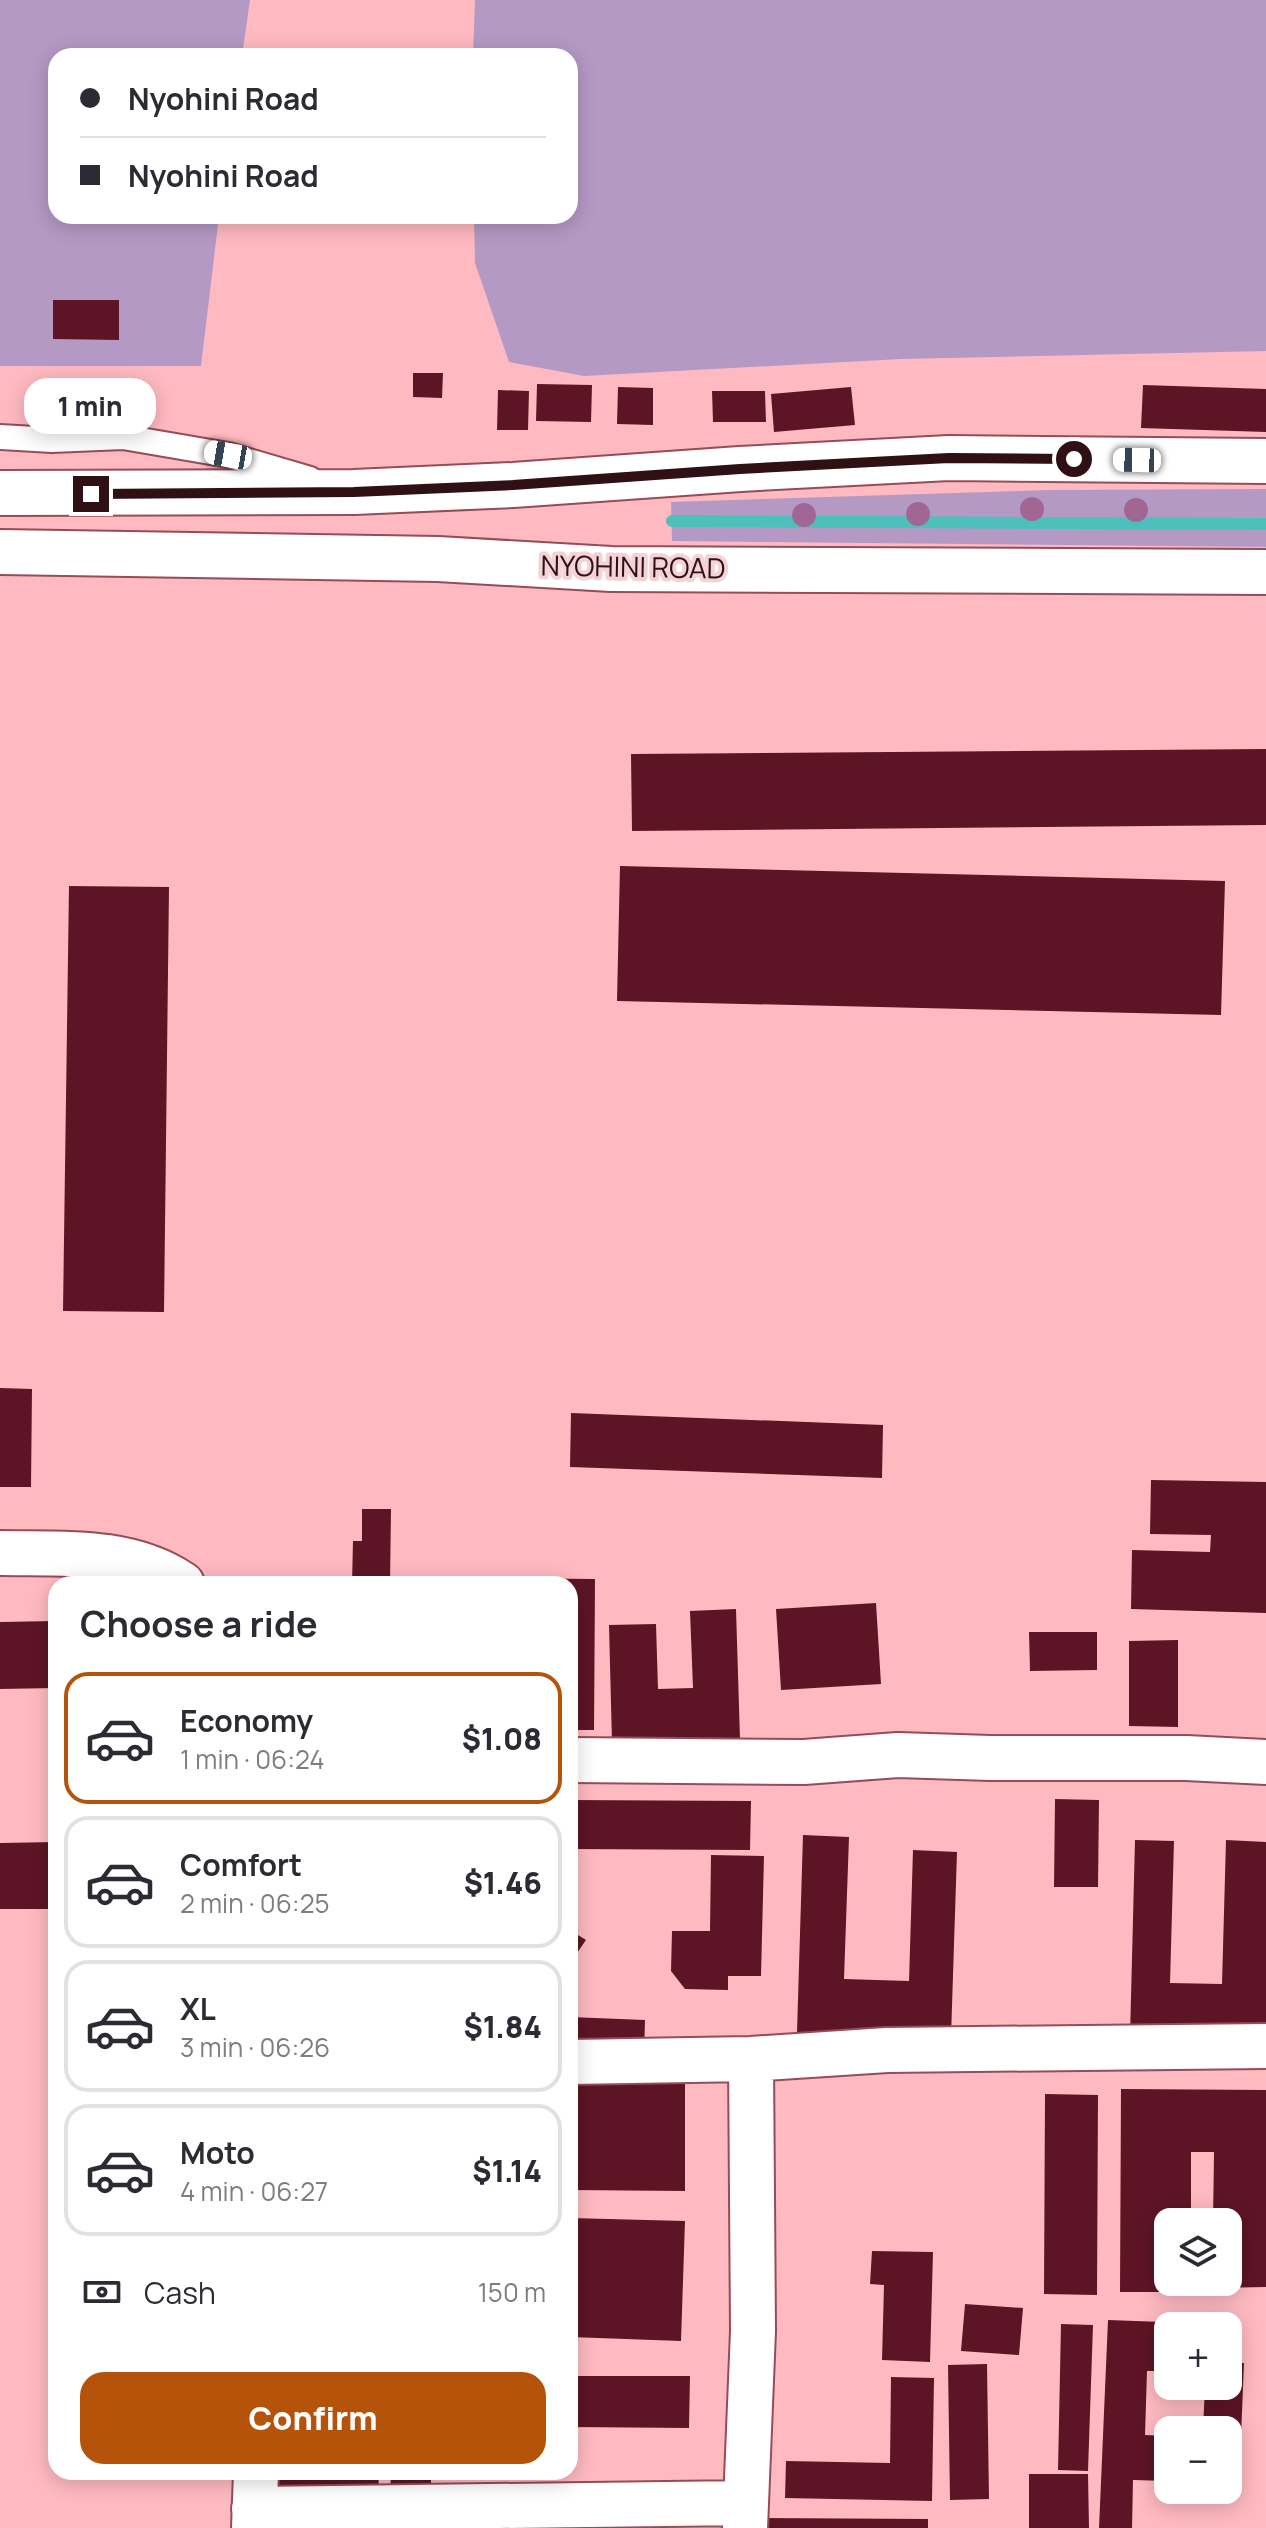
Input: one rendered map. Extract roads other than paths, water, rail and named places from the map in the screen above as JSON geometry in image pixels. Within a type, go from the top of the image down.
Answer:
[{"type":"main road","points":[[0,493],[354,492],[949,458],[1266,461]]},
{"type":"main road","name":"NYOHINI ROAD","points":[[0,552],[438,559],[611,569],[1266,572]]},
{"type":"main road","points":[[0,1553],[121,1557],[170,1576]]},
{"type":"main road","points":[[578,1760],[804,1762],[898,1755],[1186,1758],[1266,1762]]},
{"type":"main road","points":[[578,2062],[751,2059],[887,2050],[1266,2046]]},
{"type":"main road","points":[[255,2503],[745,2515],[753,2331],[751,2059]]},
{"type":"lane","points":[[0,437],[136,439],[228,455],[354,492]]},
{"type":"waterway","points":[[672,521],[1266,524]]}]
